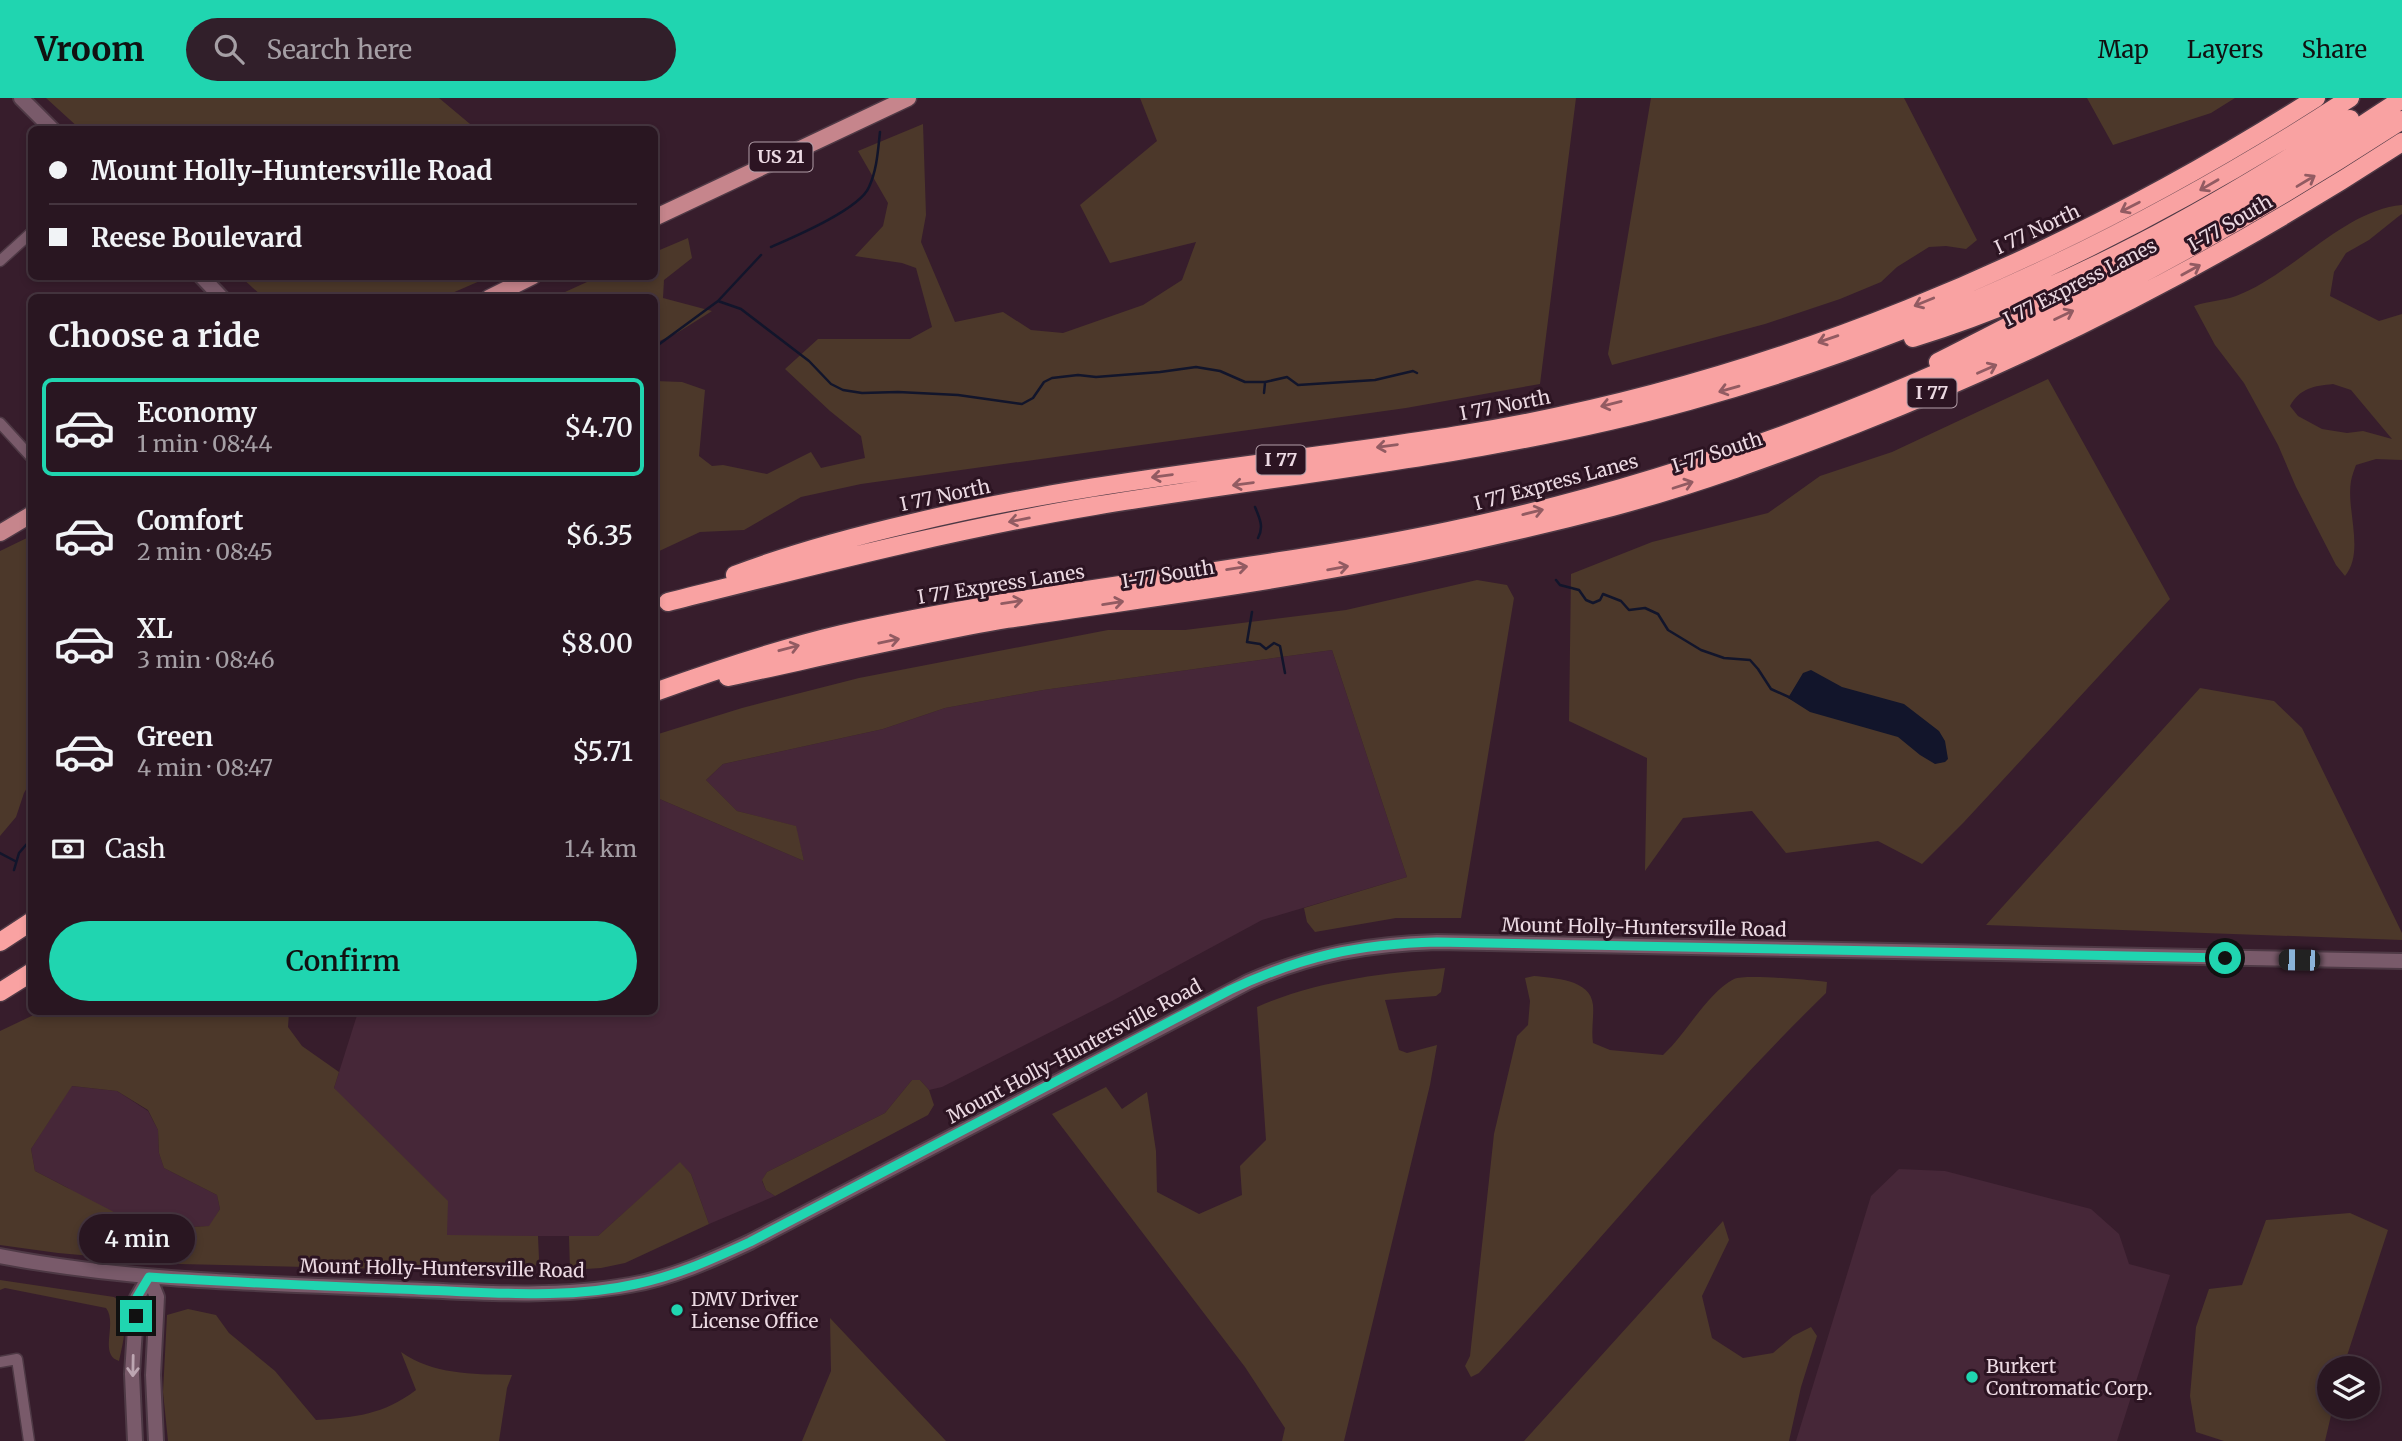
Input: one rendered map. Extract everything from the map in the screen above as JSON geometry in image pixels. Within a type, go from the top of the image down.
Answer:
[{"type":"highway","name":"I 77 North","points":[[661,604],[742,572],[823,545],[971,510],[1091,487],[1409,443],[1525,423],[1632,399],[1737,370],[1892,315],[2045,250],[2191,174],[2316,98]]},
{"type":"highway","name":"I 77 Express Lanes","points":[[661,604],[1041,515],[1350,469],[1528,439],[1636,415],[1795,369],[1950,312],[2077,254],[2200,190],[2350,98]]},
{"type":"highway","points":[[1795,369],[1926,334],[1992,311],[2060,281],[2208,205],[2381,98]]},
{"type":"highway","points":[[1822,421],[2164,244],[2304,163],[2402,99]]},
{"type":"highway","name":"I 77 Express Lanes","points":[[658,691],[786,649],[894,623],[1004,603],[1345,551],[1507,518],[1666,474],[1822,421],[1975,358],[2124,285],[2269,204],[2402,120]]},
{"type":"highway","name":"I-77 South","points":[[658,691],[951,629],[1251,583],[1389,558],[1564,519],[1671,489],[1776,454],[1879,415],[2045,342],[2181,275],[2322,193],[2402,142]]},
{"type":"highway","points":[[0,942],[28,924]]},
{"type":"highway","points":[[0,992],[28,974]]},
{"type":"main road","points":[[21,98],[49,126]]},
{"type":"main road","name":"US 21","points":[[658,216],[908,98]]},
{"type":"main road","points":[[205,280],[218,294]]},
{"type":"main road","points":[[497,294],[525,280]]},
{"type":"main road","points":[[2,532],[28,516]]},
{"type":"main road","points":[[2,532],[28,523]]},
{"type":"main road","name":"Mount Holly-Huntersville Road","points":[[0,1256],[66,1268],[218,1282],[520,1293],[592,1291],[656,1279],[702,1264],[750,1242],[1248,982],[1318,956],[1374,946],[1437,942],[2402,961]]},
{"type":"main road","points":[[135,1441],[132,1374],[137,1297],[149,1277]]},
{"type":"main road","points":[[149,1277],[157,1297],[153,1375],[156,1441]]},
{"type":"street","points":[[0,261],[28,236]]},
{"type":"street","points":[[0,423],[28,454]]},
{"type":"street","points":[[0,1362],[17,1359],[29,1441]]},
{"type":"shaded area","points":[[46,98],[439,98],[472,126],[77,126]]},
{"type":"shaded area","points":[[1140,98],[1576,98],[1540,384],[1406,408],[861,484],[801,497],[744,530],[700,532],[658,552],[658,381],[682,382],[705,390],[699,456],[712,466],[723,465],[767,474],[811,452],[821,468],[865,458],[861,436],[785,369],[818,339],[910,339],[932,327],[916,268],[902,263],[855,256],[883,226],[888,203],[858,151],[923,124],[926,215],[921,242],[955,322],[1003,312],[1031,330],[1063,333],[1143,305],[1182,280],[1196,242],[1110,263],[1080,205],[1157,141]]},
{"type":"shaded area","points":[[1651,98],[1904,98],[1977,240],[1966,249],[1929,247],[1897,267],[1881,282],[1840,299],[1765,324],[1612,365],[1608,354]]},
{"type":"shaded area","points":[[2087,98],[2235,98],[2211,113],[2113,145]]},
{"type":"shaded area","points":[[2402,205],[2402,214],[2369,240],[2346,253],[2334,272],[2330,296],[2379,321],[2402,314],[2402,460],[2376,459],[2356,465],[2350,492],[2354,555],[2345,576],[2336,565],[2278,445],[2244,383],[2215,345],[2194,306],[2231,298],[2257,287],[2338,231],[2380,210]],"holes":[[[2333,384],[2351,390],[2392,439],[2363,431],[2347,433],[2322,429],[2298,416],[2290,406],[2298,395],[2314,387]]]},
{"type":"shaded area","points":[[688,238],[692,258],[664,280],[663,298],[712,311],[658,342],[658,294],[561,294],[591,280],[658,280],[658,251]]},
{"type":"shaded area","points":[[244,280],[482,280],[450,294],[260,294]]},
{"type":"shaded area","points":[[2048,379],[2170,599],[1922,864],[1878,841],[1786,853],[1752,811],[1683,818],[1645,871],[1647,758],[1569,721],[1571,574],[1652,542],[1768,513],[1820,476],[1892,452]]},
{"type":"shaded area","points":[[28,537],[28,786],[16,817],[0,836],[0,551]]},
{"type":"shaded area","points":[[1477,580],[1507,585],[1514,598],[1461,918],[1396,918],[1315,932],[1307,922],[1304,908],[1407,877],[1332,650],[1043,690],[945,708],[883,729],[723,764],[706,780],[737,811],[796,826],[804,861],[658,798],[658,734],[742,708],[859,678],[1108,630],[1185,630],[1346,610]]},
{"type":"shaded area","points":[[1332,650],[1407,877],[1262,920],[1112,1001],[942,1087],[929,1090],[920,1080],[912,1080],[885,1113],[767,1172],[762,1181],[766,1190],[775,1196],[709,1224],[691,1174],[680,1163],[598,1236],[447,1236],[334,1088],[357,1015],[658,1015],[658,798],[804,861],[795,826],[737,811],[706,780],[723,764],[883,729],[945,708],[1043,690]]},
{"type":"shaded area","points":[[2200,688],[2274,701],[2302,728],[2402,933],[2402,940],[1986,925]]},
{"type":"shaded area","points":[[1445,968],[1441,992],[1436,996],[1385,1000],[1399,1050],[1407,1053],[1437,1045],[1430,1085],[1344,1441],[1282,1441],[1285,1428],[1245,1367],[1052,1114],[1106,1087],[1122,1109],[1147,1092],[1156,1151],[1157,1192],[1199,1214],[1242,1195],[1240,1166],[1266,1140],[1257,1007],[1302,991],[1349,980]]},
{"type":"shaded area","points":[[1534,976],[1570,982],[1586,990],[1593,1005],[1593,1043],[1610,1050],[1663,1055],[1714,994],[1734,979],[1764,977],[1827,982],[1826,993],[1736,1085],[1479,1373],[1471,1377],[1465,1366],[1470,1356],[1494,1134],[1517,1036],[1528,1025],[1530,1001],[1525,978]]},
{"type":"shaded area","points":[[34,1015],[289,1015],[288,1027],[302,1046],[339,1072],[334,1088],[448,1201],[447,1235],[538,1236],[539,1259],[532,1272],[179,1264],[164,1243],[160,1222],[166,1212],[191,1227],[209,1226],[220,1209],[217,1195],[164,1168],[159,1153],[158,1130],[148,1110],[117,1091],[72,1086],[31,1149],[35,1171],[137,1224],[136,1243],[125,1259],[0,1245],[0,1031]]},
{"type":"shaded area","points":[[912,1080],[920,1080],[929,1090],[934,1105],[928,1115],[775,1196],[766,1190],[762,1180],[767,1172],[885,1113]]},
{"type":"shaded area","points":[[71,1086],[117,1091],[148,1111],[158,1130],[159,1153],[164,1168],[217,1195],[220,1209],[210,1226],[191,1227],[166,1213],[174,1259],[179,1264],[125,1259],[136,1243],[68,1188],[35,1171],[31,1149]]},
{"type":"shaded area","points":[[680,1162],[691,1174],[709,1224],[625,1263],[570,1270],[569,1236],[598,1236]]},
{"type":"shaded area","points":[[1899,1169],[1945,1171],[2091,1209],[2119,1234],[2129,1264],[2170,1275],[2117,1441],[1796,1441],[1871,1196]]},
{"type":"shaded area","points":[[2350,1213],[2388,1230],[2347,1356],[2317,1356],[2317,1419],[2330,1419],[2325,1441],[2224,1441],[2196,1432],[2190,1396],[2196,1327],[2209,1289],[2242,1285],[2266,1220]]},
{"type":"shaded area","points":[[1723,1221],[1729,1240],[1702,1296],[1712,1338],[1743,1358],[1773,1353],[1793,1336],[1811,1327],[1817,1336],[1801,1387],[1789,1441],[1524,1441]]},
{"type":"shaded area","points":[[0,1280],[114,1297],[120,1302],[125,1317],[119,1361],[113,1358],[110,1352],[110,1322],[106,1308],[5,1288],[0,1290]]},
{"type":"shaded area","points":[[188,1309],[216,1315],[229,1333],[275,1371],[316,1420],[344,1418],[380,1410],[416,1390],[401,1352],[427,1365],[454,1372],[512,1375],[507,1388],[499,1441],[168,1441],[163,1392],[167,1315]]},
{"type":"shaded area","points":[[830,1318],[946,1441],[802,1441],[831,1371]]},
{"type":"water","points":[[1811,670],[1842,687],[1904,704],[1939,731],[1945,741],[1948,759],[1935,764],[1898,737],[1810,712],[1788,698],[1803,673]]},
{"type":"waterway","points":[[771,247],[825,222],[863,195],[874,174],[880,132]]},
{"type":"waterway","points":[[658,345],[718,301],[761,255]]},
{"type":"waterway","points":[[718,301],[741,309],[809,361],[831,384],[843,390],[862,393],[958,395],[1022,404],[1033,398],[1044,382],[1052,378],[1078,375],[1096,377],[1196,367],[1220,371],[1245,382],[1265,382],[1287,377],[1298,385],[1375,380],[1413,371],[1417,373]]},
{"type":"waterway","points":[[1264,393],[1265,383]]},
{"type":"waterway","points":[[1255,507],[1261,527],[1258,538]]},
{"type":"waterway","points":[[1556,580],[1560,585],[1579,590],[1586,600],[1593,603],[1600,600],[1603,594],[1621,601],[1629,610],[1645,608],[1658,614],[1668,630],[1701,650],[1724,658],[1750,660],[1771,689],[1791,698]]},
{"type":"waterway","points":[[1252,612],[1247,642],[1260,644],[1266,649],[1274,643],[1280,646],[1285,673]]},
{"type":"waterway","points":[[14,870],[19,853],[28,843]]},
{"type":"waterway","points":[[0,853],[15,861]]},
{"type":"place","name":"DMV Driver License Office","points":[[677,1310]]},
{"type":"place","name":"Burkert Contromatic Corp.","points":[[1972,1377]]},
{"type":"route","points":[[136,1316],[137,1297],[149,1277],[520,1293],[592,1291],[656,1279],[702,1264],[750,1242],[1230,990],[1300,961],[1335,951],[1394,943],[1437,942],[2225,958]]}]
